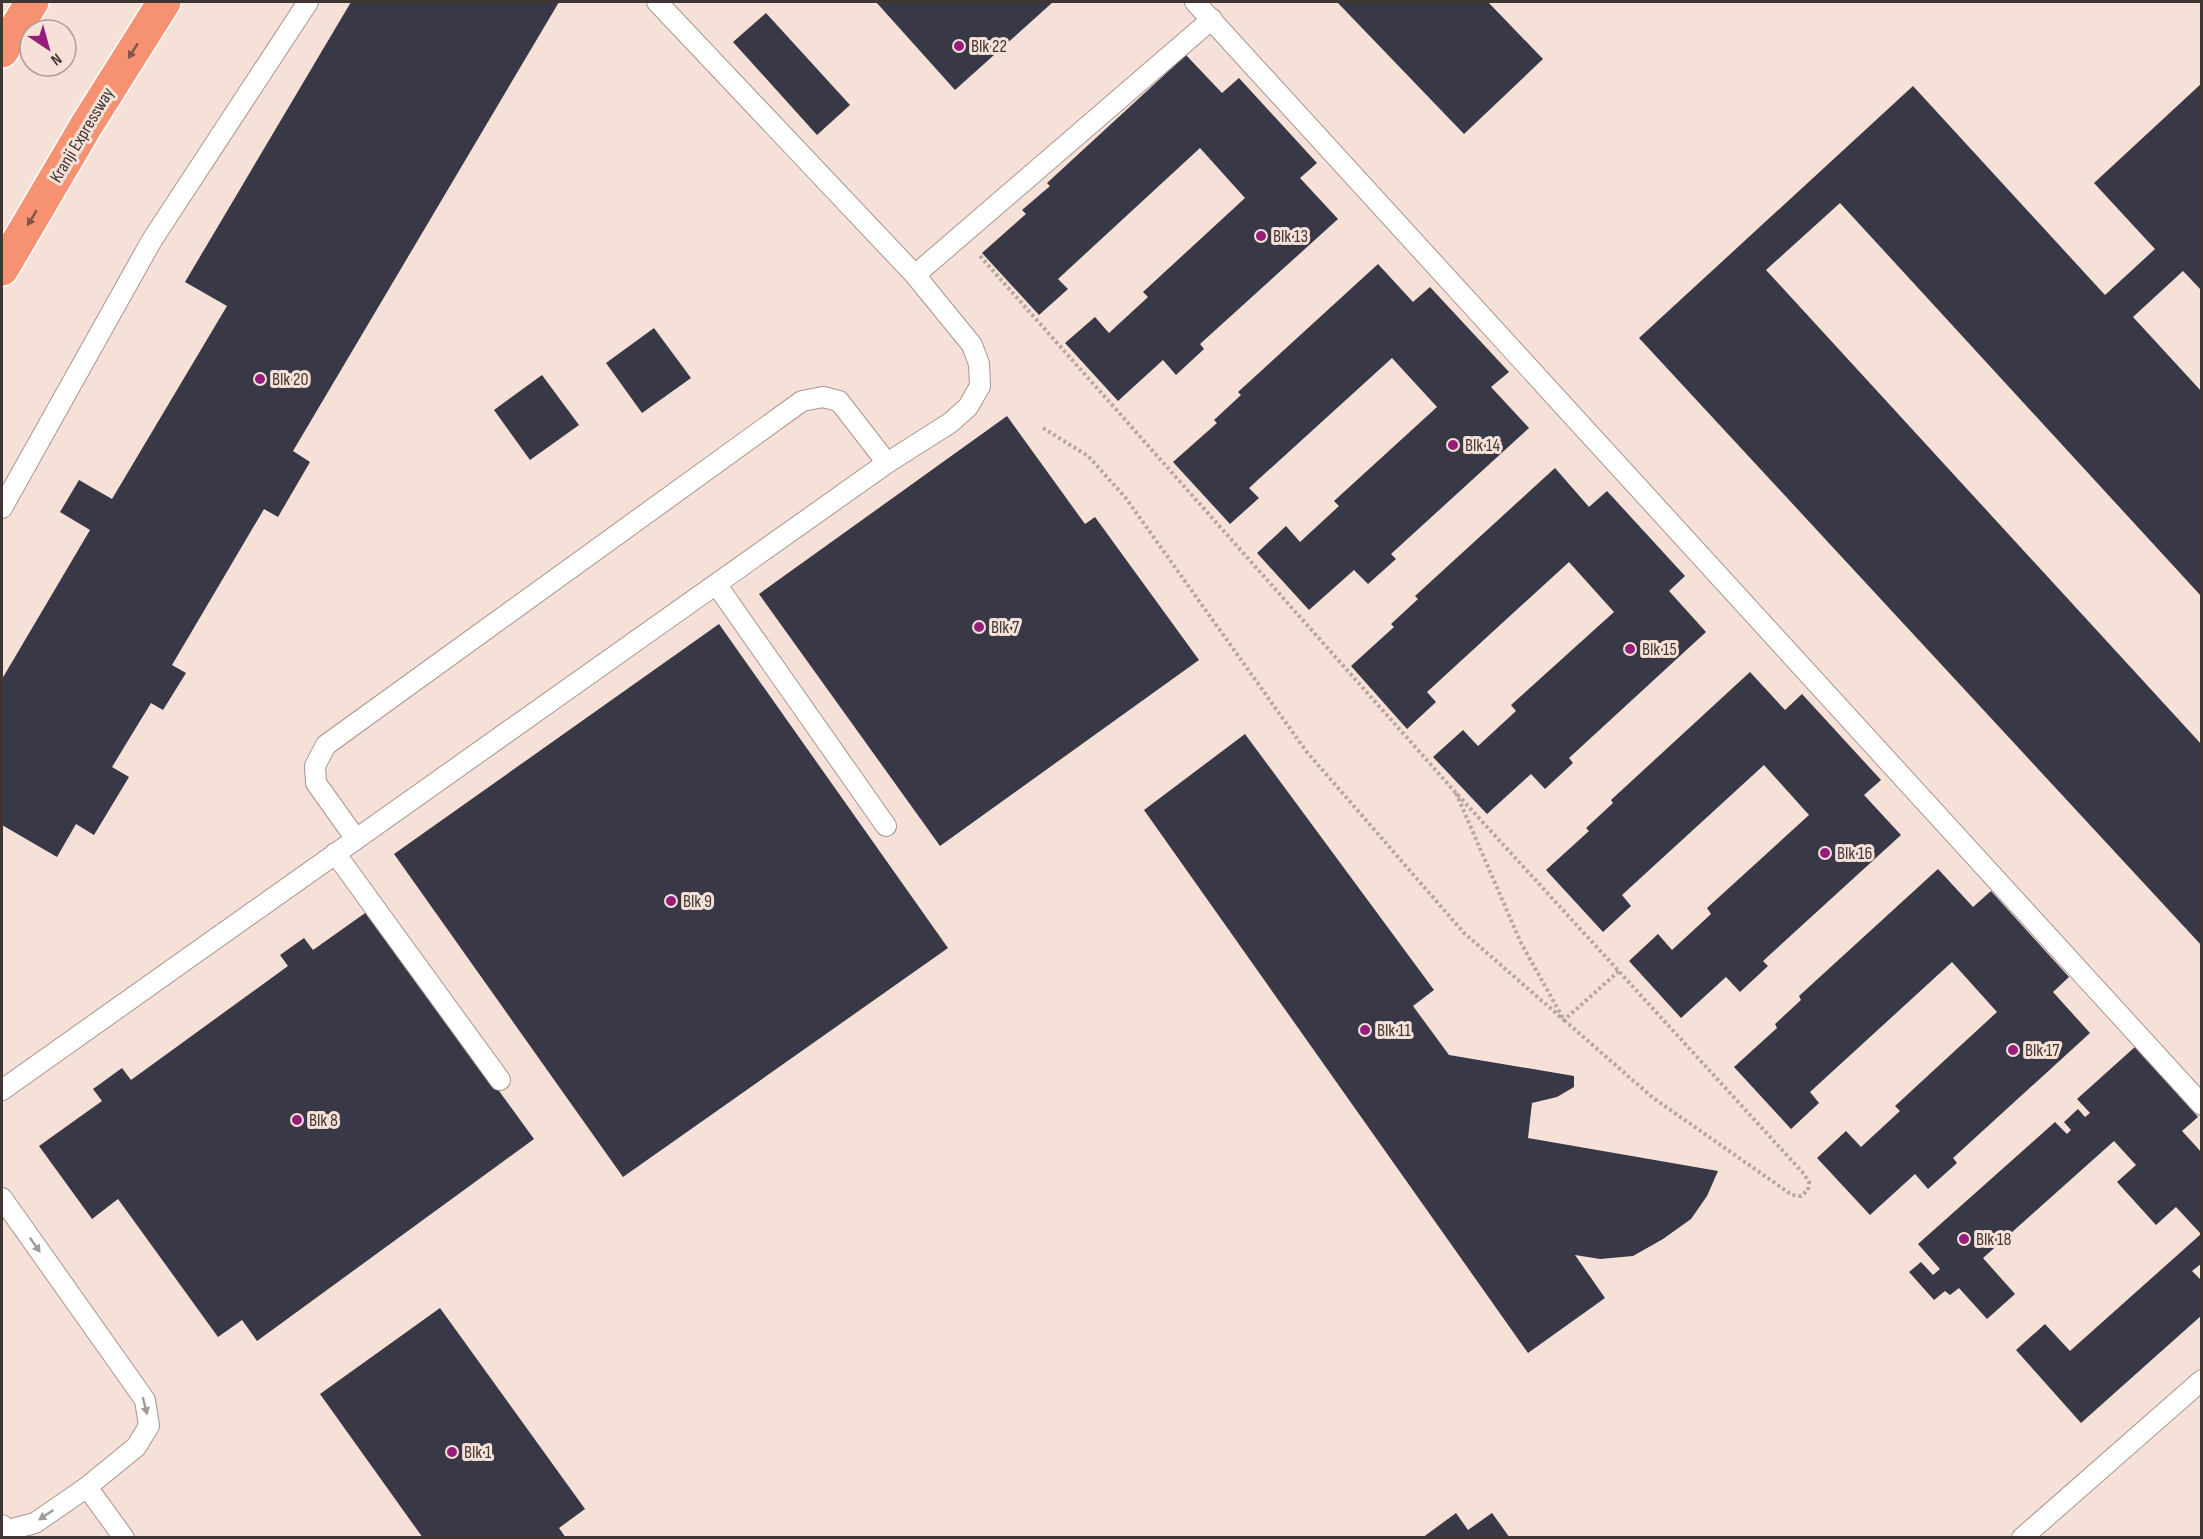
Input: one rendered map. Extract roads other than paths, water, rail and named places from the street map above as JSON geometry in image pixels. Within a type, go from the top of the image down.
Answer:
[{"type":"highway","points":[[2,51],[32,2]]},
{"type":"highway","name":"Kranji Expressway","points":[[2,269],[86,126],[164,2]]},
{"type":"lane","points":[[2,508],[152,240],[308,2]]},
{"type":"lane","points":[[2,1090],[716,584],[887,464],[950,423],[968,407],[980,386],[979,364],[972,345],[915,275],[657,2]]},
{"type":"lane","points":[[1195,2],[2202,1105]]},
{"type":"lane","points":[[915,275],[1212,19]]},
{"type":"lane","points":[[356,839],[316,783],[315,766],[326,744],[802,401],[822,397],[839,401],[887,464]]},
{"type":"lane","points":[[716,584],[886,826]]},
{"type":"lane","points":[[335,854],[500,1080]]},
{"type":"lane","points":[[2,1198],[145,1400],[149,1426],[136,1447],[87,1487],[35,1523],[9,1530],[2,1525]]},
{"type":"lane","points":[[2022,1538],[2202,1380]]},
{"type":"lane","points":[[87,1487],[124,1538]]},
{"type":"place","name":"Blk 22","points":[[959,46]]},
{"type":"place","name":"Blk 13","points":[[1261,236]]},
{"type":"place","name":"Blk 20","points":[[260,379]]},
{"type":"place","name":"Blk 14","points":[[1453,445]]},
{"type":"place","name":"Blk 7","points":[[979,627]]},
{"type":"place","name":"Blk 15","points":[[1630,649]]},
{"type":"place","name":"Blk 16","points":[[1825,853]]},
{"type":"place","name":"Blk 9","points":[[671,901]]},
{"type":"place","name":"Blk 11","points":[[1365,1030]]},
{"type":"place","name":"Blk 17","points":[[2013,1050]]},
{"type":"place","name":"Blk 8","points":[[297,1120]]},
{"type":"place","name":"Blk 18","points":[[1964,1239]]},
{"type":"place","name":"Blk 1","points":[[452,1452]]}]
